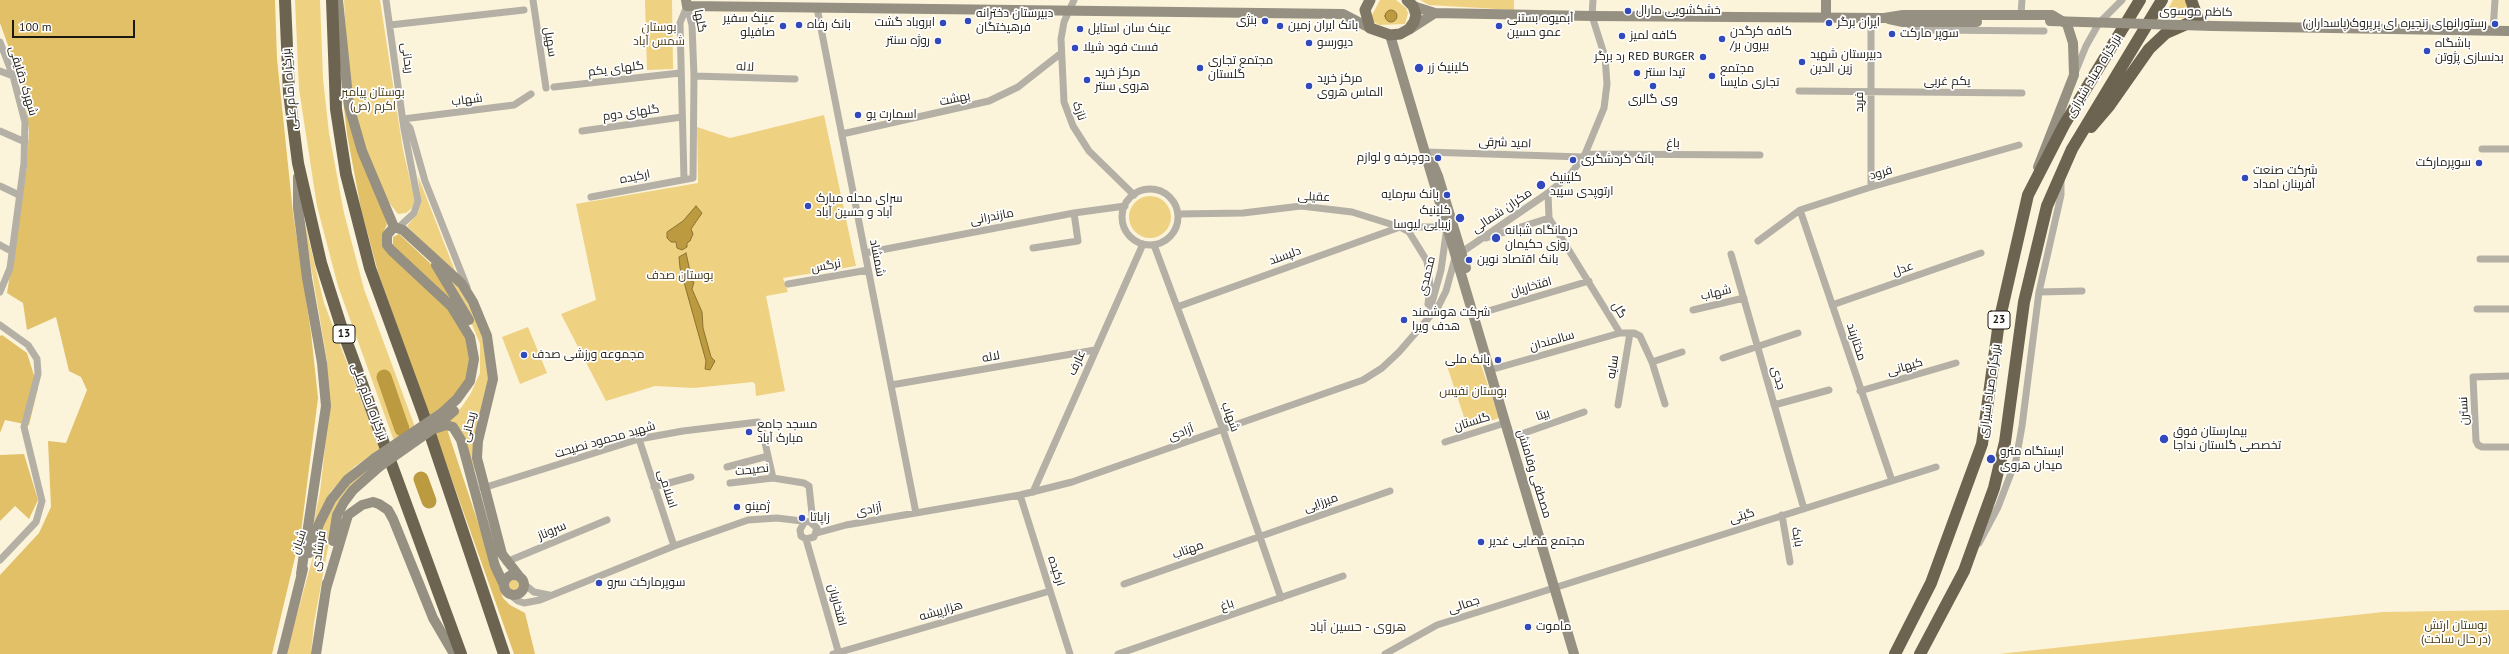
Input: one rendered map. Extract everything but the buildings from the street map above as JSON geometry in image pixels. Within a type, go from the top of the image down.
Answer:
[{"type":"highway","name":"بزرگراه امام علی","points":[[285,0],[288,70],[298,163],[321,263],[342,329],[461,654]]},
{"type":"highway","points":[[332,0],[333,64],[336,109],[346,174],[370,268],[424,416],[504,654]]},
{"type":"highway","name":"بزرگراه صیاد شیرازی","points":[[1895,654],[1934,576],[1982,444],[1999,322],[2028,194],[2064,125],[2140,0]]},
{"type":"highway","name":"بزرگراه صیاد شیرازی","points":[[1920,654],[1964,571],[1994,488],[2005,442],[2024,302],[2047,206],[2072,149],[2162,0]]},
{"type":"highway","points":[[2072,149],[2109,106],[2149,49],[2166,33],[2198,19],[2191,0]]},
{"type":"main road","points":[[338,0],[349,106],[362,151],[396,227]]},
{"type":"main road","points":[[1370,0],[1365,10],[1370,28]]},
{"type":"main road","points":[[1826,0],[1826,17]]},
{"type":"main road","points":[[686,3],[817,8],[1343,14],[1370,28],[1390,35],[1400,34],[1435,13]]},
{"type":"main road","points":[[1409,29],[1416,15],[1410,3]]},
{"type":"main road","name":"کاظم موسوی","points":[[1410,3],[1435,13],[1871,18],[1884,18],[1903,14],[2021,15],[2051,18],[2214,26],[2509,31]]},
{"type":"main road","name":"کاظم موسوی","points":[[1884,18],[1903,22],[2051,18]]},
{"type":"main road","points":[[2028,194],[2074,75],[2073,43],[2067,24],[2051,18]]},
{"type":"main road","name":"مصطفی وفامنش","points":[[1390,35],[1426,152],[1431,178],[1447,227],[1459,254],[1464,286],[1574,654]]},
{"type":"main road","name":"مصطفی وفامنش","points":[[1426,152],[1438,176],[1459,254],[1478,314],[1490,370]]},
{"type":"main road","points":[[298,163],[298,208],[307,278],[322,363],[326,406],[301,574]]},
{"type":"main road","name":"ریحانی","points":[[377,462],[442,413],[457,399],[470,381],[474,359],[470,337],[451,306],[391,250],[388,245],[387,235],[396,227],[462,284],[473,302],[488,336],[493,367],[492,386],[478,441],[477,458],[483,488],[502,554],[506,562],[521,580]]},
{"type":"main road","points":[[377,462],[433,429],[458,408],[465,399],[478,372],[479,356],[471,323],[428,254]]},
{"type":"main road","points":[[433,429],[446,425],[453,427],[461,440],[495,566],[506,590],[515,595],[521,593],[521,580],[508,576],[506,590]]},
{"type":"main road","name":"شیان","points":[[282,654],[301,574],[319,524],[331,500],[347,480],[377,462]]},
{"type":"main road","name":"فرشادی","points":[[316,654],[337,515],[353,490],[377,462]]},
{"type":"main road","points":[[326,589],[348,515],[362,505],[373,502],[379,504],[388,510],[396,525],[433,618],[454,654]]},
{"type":"street","name":"ریحانی","points":[[386,0],[403,120],[418,201],[414,213],[396,227]]},
{"type":"street","name":"سهیل","points":[[533,0],[546,88]]},
{"type":"street","name":"نازک","points":[[1074,0],[1062,30],[1060,54],[1064,102],[1073,126],[1096,159],[1134,195]]},
{"type":"street","points":[[1592,16],[1593,0]]},
{"type":"street","points":[[2021,15],[2022,0]]},
{"type":"street","points":[[2074,75],[2086,46],[2099,23],[2122,0]]},
{"type":"street","points":[[2493,30],[2495,0]]},
{"type":"street","name":"گلها","points":[[686,3],[692,25],[694,76],[693,178],[684,179],[680,73],[680,23],[686,3]]},
{"type":"street","name":"شمشاد","points":[[817,8],[916,513]]},
{"type":"street","points":[[390,25],[524,10]]},
{"type":"street","name":"مکران شمالی","points":[[1459,254],[1548,193],[1570,175],[1584,155],[1604,108],[1607,84],[1605,57],[1592,16]]},
{"type":"street","name":"فرید","points":[[1871,18],[1871,187]]},
{"type":"street","points":[[1903,22],[1929,30],[2044,32]]},
{"type":"street","name":"شهرک دقایقی","points":[[0,42],[13,76],[25,122],[24,163],[11,251],[10,268],[0,292]]},
{"type":"street","name":"بهشت","points":[[842,134],[989,101],[1018,87],[1060,54]]},
{"type":"street","points":[[0,70],[13,76]]},
{"type":"street","name":"گلهای یکم","points":[[554,87],[680,73]]},
{"type":"street","name":"لاله","points":[[694,76],[795,79]]},
{"type":"street","name":"یکم غربی","points":[[1799,91],[1871,93],[2022,93]]},
{"type":"street","name":"شهاب","points":[[403,120],[514,105],[531,94]]},
{"type":"street","name":"گلهای دوم","points":[[582,130],[682,117]]},
{"type":"street","name":"ریحانی","points":[[403,120],[410,128],[425,181],[473,302]]},
{"type":"street","points":[[0,131],[25,142]]},
{"type":"street","name":"فرود","points":[[1758,240],[1800,210],[1871,187],[2018,145]]},
{"type":"street","points":[[2482,149],[2509,149]]},
{"type":"street","name":"امید شرقی","points":[[1426,152],[1584,155]]},
{"type":"street","name":"باغ","points":[[1584,155],[1760,155]]},
{"type":"street","points":[[1964,571],[1998,507],[2016,460],[2022,426],[2039,292],[2061,195],[2061,174]]},
{"type":"street","name":"ارکیده","points":[[591,197],[684,179]]},
{"type":"street","points":[[0,186],[19,195]]},
{"type":"street","points":[[1147,190],[1164,193],[1171,198],[1178,214],[1178,223],[1172,234],[1162,242],[1154,245],[1143,244],[1134,240],[1124,225],[1125,206],[1134,195],[1147,190]]},
{"type":"street","points":[[1478,240],[1549,218],[1548,193]]},
{"type":"street","name":"مازندرانی","points":[[865,253],[1074,213],[1125,206]]},
{"type":"street","name":"عقیلی","points":[[1178,214],[1243,213],[1313,207],[1352,212],[1400,227],[1447,227]]},
{"type":"street","name":"مختاربند","points":[[1800,210],[1860,391],[1892,481]]},
{"type":"street","points":[[1033,248],[1078,241],[1074,213]]},
{"type":"street","name":"گل","points":[[1549,218],[1620,333],[1630,333],[1640,336],[1652,362],[1664,404]]},
{"type":"street","name":"محمدی","points":[[1400,227],[1409,232],[1427,261],[1430,286],[1427,321]]},
{"type":"street","name":"دلپسند","points":[[1177,307],[1400,227]]},
{"type":"street","name":"محمدی","points":[[1427,321],[1441,270],[1447,227]]},
{"type":"street","name":"عارف","points":[[1033,492],[1143,244]]},
{"type":"street","points":[[0,245],[11,251]]},
{"type":"street","name":"شهاب","points":[[1154,245],[1223,430],[1281,598]]},
{"type":"street","name":"عدل","points":[[1832,305],[1981,253]]},
{"type":"street","name":"آزادی","points":[[812,537],[846,525],[1020,495],[1089,478],[1363,380],[1382,368],[1427,321],[1441,302],[1459,254]]},
{"type":"street","name":"جدی","points":[[1731,254],[1804,509]]},
{"type":"street","points":[[2480,259],[2509,259]]},
{"type":"street","name":"نرگس","points":[[788,284],[868,270]]},
{"type":"street","points":[[1453,271],[1464,286]]},
{"type":"street","name":"افتخاریان","points":[[1478,314],[1589,281]]},
{"type":"street","points":[[2039,292],[2082,291]]},
{"type":"street","name":"شهاب","points":[[1693,310],[1744,298]]},
{"type":"street","points":[[2477,309],[2509,309]]},
{"type":"street","points":[[0,325],[28,345],[37,359],[38,374],[24,427],[42,501],[36,522],[0,560]]},
{"type":"street","name":"سالمندان","points":[[1490,370],[1620,333]]},
{"type":"street","name":"سایه","points":[[1618,405],[1630,333]]},
{"type":"street","points":[[1723,358],[1798,333]]},
{"type":"street","name":"لاله","points":[[891,385],[1095,350]]},
{"type":"street","points":[[1652,362],[1682,352]]},
{"type":"street","name":"کیهانی","points":[[1860,391],[1956,363]]},
{"type":"street","name":"نسترن","points":[[2509,376],[2473,377],[2476,440],[2478,445],[2482,447],[2509,448]]},
{"type":"street","points":[[1774,405],[1829,390]]},
{"type":"street","name":"بیتا","points":[[1510,438],[1584,412]]},
{"type":"street","name":"شهید محمود نصیحت","points":[[483,488],[638,439],[683,431],[760,423],[768,456]]},
{"type":"street","name":"گلستان","points":[[1445,442],[1506,423]]},
{"type":"street","name":"اسلامی","points":[[638,439],[674,546]]},
{"type":"street","points":[[728,467],[768,456],[772,478]]},
{"type":"street","name":"گیتی","points":[[1554,586],[1936,467]]},
{"type":"street","points":[[654,487],[691,477]]},
{"type":"street","name":"نصیحت","points":[[730,483],[772,478],[807,484],[814,524]]},
{"type":"street","name":"میرزایی","points":[[1260,536],[1390,491]]},
{"type":"street","name":"ارکیده","points":[[1020,495],[1070,654]]},
{"type":"street","name":"بابک","points":[[1782,516],[1790,562]]},
{"type":"street","points":[[506,590],[518,601],[524,603],[540,600],[549,595],[737,522],[777,518],[804,523],[800,530],[801,536],[812,537],[814,524]]},
{"type":"street","points":[[777,518],[800,530]]},
{"type":"street","name":"سروناز","points":[[506,562],[607,520]]},
{"type":"street","name":"آزادی","points":[[804,523],[846,525]]},
{"type":"street","name":"مهتاب","points":[[1124,584],[1260,536]]},
{"type":"street","name":"افتخاریان","points":[[812,537],[814,562],[837,654]]},
{"type":"street","name":"باغ","points":[[1118,654],[1343,576]]},
{"type":"street","points":[[521,580],[534,592],[549,595]]},
{"type":"street","name":"جمالی","points":[[1385,654],[1438,625],[1554,586]]},
{"type":"street","name":"هزارپیشه","points":[[837,654],[1050,591]]},
{"type":"green space","points":[[295,0],[320,0],[323,79],[329,133],[344,213],[364,289],[415,427],[394,441],[338,286],[317,206],[299,89]]},
{"type":"green space","name":"بوستان پیامبر اکرم (ص)","points":[[344,0],[380,0],[403,150],[415,201],[411,209],[406,213],[398,214],[387,200],[360,136],[355,117],[347,52]]},
{"type":"green space","name":"بوستان شمس آباد","points":[[645,0],[672,0],[673,69],[647,70]]},
{"type":"green space","points":[[1380,0],[1396,0],[1406,8],[1408,13],[1405,24],[1379,25],[1374,22],[1371,17]]},
{"type":"green space","points":[[1420,0],[1514,0],[1514,10],[1429,5]]},
{"type":"green space","points":[[2173,0],[2187,0],[2191,15],[2182,18],[2163,18]]},
{"type":"green space","name":"بوستان صدف","points":[[824,115],[856,266],[783,278],[788,292],[766,296],[785,391],[756,396],[755,384],[753,382],[694,388],[655,386],[606,401],[561,314],[596,300],[576,204],[698,183],[697,127],[730,138]]},
{"type":"green space","points":[[418,176],[457,276],[407,226],[418,213],[421,203]]},
{"type":"green space","points":[[1146,196],[1154,196],[1162,199],[1168,205],[1171,217],[1168,229],[1162,235],[1154,238],[1146,238],[1138,235],[1132,229],[1129,221],[1129,213],[1132,205],[1138,199]]},
{"type":"green space","points":[[301,207],[324,303],[380,449],[354,467],[331,491],[311,536],[320,492],[328,421],[327,361]]},
{"type":"green space","points":[[443,271],[460,288],[479,325],[490,369],[474,463],[475,470],[472,471],[464,438],[440,425],[461,408],[471,393],[480,373],[480,344],[468,315]]},
{"type":"green space","name":"مجموعه ورزشی صدف","points":[[528,327],[547,373],[520,384],[502,337]]},
{"type":"green space","name":"بوستان نفیس","points":[[1478,356],[1499,418],[1468,429],[1447,366]]},
{"type":"green space","points":[[372,464],[374,467],[332,526],[314,623],[311,654],[286,654],[322,524],[333,505],[352,481]]},
{"type":"green space","points":[[514,579],[518,581],[520,585],[518,589],[514,591],[510,589],[508,585],[510,581]]},
{"type":"green space","name":"بوستان ارتش (در حال ساخت)","points":[[2509,610],[2509,654],[1999,654],[2383,612]]},
{"type":"shaded area","points":[[0,0],[275,0],[277,59],[293,213],[311,333],[318,398],[301,532],[272,654],[0,654],[0,575],[39,533],[51,507],[48,441],[66,443],[87,390],[81,377],[69,371],[56,317],[27,330],[23,303],[7,293],[27,167],[29,131],[23,87],[0,23]]},
{"type":"shaded area","points":[[1391,10],[1395,12],[1397,16],[1395,20],[1391,22],[1387,20],[1385,16],[1387,12]]},
{"type":"shaded area","points":[[338,29],[343,87],[387,224],[382,236],[446,305],[465,334],[470,362],[466,381],[441,411],[503,598],[510,605],[525,613],[535,654],[514,654],[378,272],[361,209],[347,134],[342,90]]},
{"type":"shaded area","points":[[696,206],[702,213],[691,229],[693,234],[690,241],[687,243],[687,247],[682,250],[677,248],[676,242],[671,242],[667,238],[667,232],[683,221]]},
{"type":"shaded area","points":[[399,234],[430,263],[462,315],[393,247],[393,237]]},
{"type":"shaded area","points":[[686,253],[690,271],[686,276],[689,280],[694,282],[692,289],[702,312],[703,328],[711,357],[715,361],[710,370],[705,369],[706,361],[680,268],[679,257]]},
{"type":"shaded area","points":[[2,335],[27,353],[38,388],[29,425],[5,420],[0,433],[0,336]]},
{"type":"shaded area","points":[[24,454],[38,500],[29,519],[15,506],[0,521],[0,455]]},
{"type":"waterway","points":[[384,377],[402,429]]},
{"type":"waterway","points":[[421,479],[429,501]]},
{"type":"place","name":"خشکشویی مارال","points":[[1628,11]]},
{"type":"place","name":"دبیرستان دخترانه فرهیختگان","points":[[968,21]]},
{"type":"place","name":"بنژی","points":[[1265,21]]},
{"type":"place","name":"ابروباد گشت","points":[[943,23]]},
{"type":"place","name":"ایران برگر","points":[[1829,23]]},
{"type":"place","name":"رستورانهای زنجیره ای پرپروک(پاسداران)","points":[[2495,24]]},
{"type":"place","name":"بانک رفاه","points":[[799,25]]},
{"type":"place","name":"عینک سفیر صافیلو","points":[[783,26]]},
{"type":"place","name":"بانک ایران زمین","points":[[1280,26]]},
{"type":"place","name":"آبمیوه بستنی عمو حسین","points":[[1499,26]]},
{"type":"place","name":"عینک سان استایل","points":[[1080,29]]},
{"type":"place","name":"سوپر مارکت","points":[[1892,34]]},
{"type":"place","name":"کافه لمیز","points":[[1622,36]]},
{"type":"place","name":"کافه کرگدن /بیرون بر","points":[[1722,39]]},
{"type":"place","name":"روژه سنتر","points":[[938,41]]},
{"type":"place","name":"دیورسو","points":[[1309,43]]},
{"type":"place","name":"فست فود شیلا","points":[[1075,48]]},
{"type":"place","name":"باشگاه بدنسازی پژوتن","points":[[2427,51]]},
{"type":"place","name":"رد برگر RED BURGER","points":[[1703,57]]},
{"type":"place","name":"دبیرستان شهید زین الدین","points":[[1802,62]]},
{"type":"place","name":"مجتمع تجاری گلستان","points":[[1200,68]]},
{"type":"place","name":"کلینیک زر","points":[[1419,68]]},
{"type":"place","name":"تیدا سنتر","points":[[1637,73]]},
{"type":"place","name":"مجتمع تجاری مايسا","points":[[1712,76]]},
{"type":"place","name":"مرکز خرید هروی سنتر","points":[[1087,80]]},
{"type":"place","name":"مرکز خرید الماس هروی","points":[[1309,86]]},
{"type":"place","name":"وی گالری","points":[[1653,86]]},
{"type":"place","name":"اسمارت یو","points":[[858,115]]},
{"type":"place","name":"دوچرخه و لوازم","points":[[1438,158]]},
{"type":"place","name":"بانک گردشگری","points":[[1573,160]]},
{"type":"place","name":"سوپرمارکت","points":[[2479,163]]},
{"type":"place","name":"شرکت صنعت آفرینان امداد","points":[[2245,178]]},
{"type":"place","name":"کلینیک ارتوپدی سپید","points":[[1541,185]]},
{"type":"place","name":"بانک سرمایه","points":[[1447,195]]},
{"type":"place","name":"سرای محله مبارک آباد و حسین آباد","points":[[808,206]]},
{"type":"place","name":"کلینیک زیبایی لیوسا","points":[[1460,218]]},
{"type":"place","name":"درمانگاه شبانه روزی حکیمان","points":[[1496,238]]},
{"type":"place","name":"بانک اقتصاد نوین","points":[[1469,260]]},
{"type":"place","name":"شرکت هوشمند هدف ویرا","points":[[1404,320]]},
{"type":"place","name":"مجموعه ورزشی صدف","points":[[524,355]]},
{"type":"place","name":"بانک ملی","points":[[1498,360]]},
{"type":"place","name":"مسجد جامع مبارک آباد","points":[[749,432]]},
{"type":"place","name":"بیمارستان فوق تخصصی گلستان نداجا","points":[[2164,439]]},
{"type":"place","name":"ایستگاه مترو میدان هروی","points":[[1991,459]]},
{"type":"place","name":"ژمینو","points":[[737,507]]},
{"type":"place","name":"زاپاتا","points":[[802,518]]},
{"type":"place","name":"مجتمع قضایی غدیر","points":[[1481,542]]},
{"type":"place","name":"سوپرمارکت سرو","points":[[599,583]]},
{"type":"place","name":"ماموت","points":[[1528,627]]},
{"type":"district","name":"هروی - حسین آباد","points":[[1358,627]]}]
